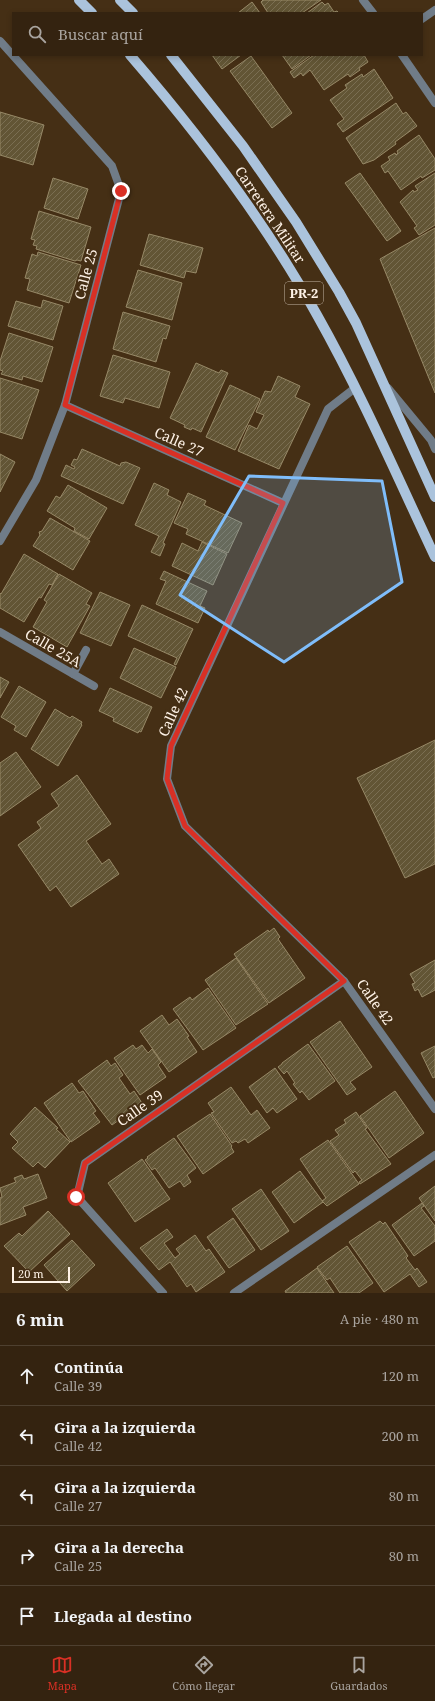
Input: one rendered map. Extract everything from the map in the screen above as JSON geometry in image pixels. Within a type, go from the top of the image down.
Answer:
[{"type":"main road","points":[[79,0],[91,12]]},
{"type":"main road","points":[[120,0],[132,12]]},
{"type":"main road","name":"Carretera Militar","points":[[131,56],[199,137],[283,257],[313,308],[355,388],[435,557]]},
{"type":"main road","name":"Carretera Militar","points":[[172,56],[243,146],[296,222],[339,292],[356,323],[435,497]]},
{"type":"street","points":[[363,0],[372,12]]},
{"type":"street","points":[[423,18],[435,10]]},
{"type":"street","name":"Calle 25","points":[[0,41],[12,54]]},
{"type":"street","name":"Calle 25","points":[[0,541],[36,480],[65,405],[121,191],[112,166],[13,56]]},
{"type":"street","points":[[403,56],[435,103]]},
{"type":"street","points":[[382,380],[431,440],[435,449]]},
{"type":"street","name":"Calle 42","points":[[355,388],[328,409],[171,746],[167,779],[185,826],[344,981],[435,1109]]},
{"type":"street","name":"Calle 27","points":[[65,405],[283,503]]},
{"type":"street","name":"Calle 25A","points":[[0,632],[94,686]]},
{"type":"street","points":[[73,674],[86,650]]},
{"type":"street","name":"Calle 39","points":[[163,1293],[76,1197],[85,1163],[344,981]]},
{"type":"street","points":[[234,1293],[435,1154]]},
{"type":"highlighted area","points":[[249,476],[382,481],[402,582],[284,662],[180,595]]},
{"type":"building","points":[[263,0],[321,0],[303,12],[267,12],[261,2]]},
{"type":"building","points":[[252,2],[259,12],[239,12]]},
{"type":"building","points":[[322,2],[325,5],[328,3],[334,12],[308,12]]},
{"type":"building","points":[[213,56],[240,56],[222,69]]},
{"type":"building","points":[[251,56],[292,113],[272,128],[230,71]]},
{"type":"building","points":[[283,56],[310,56],[292,69]]},
{"type":"building","points":[[313,56],[365,56],[368,62],[350,77],[348,74],[324,90],[310,70],[303,76],[301,73],[294,78],[290,72]]},
{"type":"building","points":[[374,69],[393,98],[343,132],[337,124],[344,119],[330,100],[347,88],[345,85],[362,74],[363,77]]},
{"type":"building","points":[[396,103],[403,114],[406,112],[417,126],[374,160],[363,164],[346,138]]},
{"type":"building","points":[[0,112],[44,125],[33,165],[0,155]]},
{"type":"building","points":[[419,135],[435,159],[435,170],[422,178],[421,176],[401,190],[388,171],[385,173],[381,166],[390,160],[388,157],[395,153],[396,155],[398,153],[397,151]]},
{"type":"building","points":[[360,173],[401,231],[387,241],[345,183]]},
{"type":"building","points":[[435,173],[435,225],[419,235],[414,228],[417,226],[400,202],[413,190],[414,192],[418,190],[415,186]]},
{"type":"building","points":[[53,178],[88,189],[78,219],[44,208]]},
{"type":"building","points":[[39,211],[91,227],[81,261],[75,261],[36,249],[37,246],[33,245],[35,240],[31,239]]},
{"type":"building","points":[[435,228],[435,393],[380,259]]},
{"type":"building","points":[[149,234],[203,248],[196,273],[186,271],[184,278],[140,265]]},
{"type":"building","points":[[38,252],[81,265],[69,303],[27,290],[30,279],[25,278],[32,254],[37,256]]},
{"type":"building","points":[[138,270],[182,283],[172,320],[126,307]]},
{"type":"building","points":[[43,300],[63,306],[53,340],[8,326],[16,301],[41,308]]},
{"type":"building","points":[[123,312],[170,326],[166,339],[163,338],[156,362],[113,349]]},
{"type":"building","points":[[9,333],[53,347],[42,382],[23,376],[22,380],[1,374],[3,371],[0,370],[0,361]]},
{"type":"building","points":[[113,355],[170,372],[159,408],[125,398],[123,403],[100,396]]},
{"type":"building","points":[[196,363],[219,373],[221,370],[228,373],[201,432],[192,428],[191,430],[184,427],[185,425],[170,418]]},
{"type":"building","points":[[278,376],[300,386],[295,397],[310,404],[279,469],[238,451],[249,425],[257,429],[264,415],[256,412],[265,391],[271,392]]},
{"type":"building","points":[[0,378],[39,390],[22,439],[0,432]]},
{"type":"building","points":[[230,385],[260,399],[235,450],[206,437]]},
{"type":"building","points":[[82,449],[120,466],[121,463],[126,462],[140,468],[123,504],[61,476],[66,465],[74,469],[75,467],[71,465],[74,459],[77,460]]},
{"type":"building","points":[[0,454],[15,462],[0,492]]},
{"type":"building","points":[[154,483],[169,490],[167,495],[181,502],[163,543],[165,544],[160,556],[151,552],[159,536],[135,525]]},
{"type":"building","points":[[68,485],[107,508],[89,539],[74,531],[75,528],[47,511],[56,496],[60,498]]},
{"type":"building","points":[[188,493],[206,501],[204,505],[242,523],[228,553],[186,534],[188,529],[174,523]]},
{"type":"building","points":[[50,518],[90,541],[73,570],[33,546],[40,535],[39,532],[42,531]]},
{"type":"building","points":[[202,542],[227,554],[213,585],[172,566],[182,543],[198,551]]},
{"type":"building","points":[[24,554],[58,574],[52,585],[49,584],[41,598],[39,597],[24,622],[0,608],[0,593],[1,594]]},
{"type":"building","points":[[164,571],[207,591],[200,606],[205,608],[198,623],[156,604],[166,581],[160,579]]},
{"type":"building","points":[[59,574],[92,593],[86,604],[90,606],[67,647],[33,627],[47,602],[44,600]]},
{"type":"building","points":[[100,592],[130,605],[111,646],[80,633]]},
{"type":"building","points":[[142,605],[193,629],[176,665],[174,664],[177,658],[128,636]]},
{"type":"building","points":[[134,648],[176,667],[161,698],[120,678]]},
{"type":"building","points":[[0,677],[9,682],[0,698]]},
{"type":"building","points":[[19,686],[46,702],[26,737],[14,730],[16,726],[1,717]]},
{"type":"building","points":[[110,688],[152,707],[141,732],[139,731],[138,733],[113,721],[114,718],[99,711]]},
{"type":"building","points":[[55,709],[70,718],[72,716],[82,722],[82,725],[58,766],[31,749]]},
{"type":"building","points":[[435,740],[435,864],[405,878],[357,778]]},
{"type":"building","points":[[16,752],[41,787],[0,816],[0,763]]},
{"type":"building","points":[[77,775],[111,824],[86,841],[102,864],[109,859],[119,874],[71,907],[56,886],[50,891],[18,845],[41,828],[37,822],[59,806],[51,794]]},
{"type":"building","points":[[274,928],[280,937],[278,939],[305,978],[269,1003],[234,954],[268,930],[269,932]]},
{"type":"building","points":[[236,958],[268,1004],[236,1025],[205,980]]},
{"type":"building","points":[[435,960],[435,990],[422,997],[418,989],[415,991],[412,984],[415,983],[410,974]]},
{"type":"building","points":[[208,988],[236,1028],[203,1050],[173,1009],[190,997],[192,1000]]},
{"type":"building","points":[[162,1015],[169,1025],[177,1019],[189,1036],[187,1037],[197,1052],[169,1072],[140,1031]]},
{"type":"building","points":[[340,1021],[372,1067],[350,1082],[356,1089],[347,1095],[310,1042]]},
{"type":"building","points":[[308,1044],[335,1081],[309,1100],[302,1091],[300,1093],[293,1084],[295,1083],[287,1071],[284,1074],[278,1067]]},
{"type":"building","points":[[133,1045],[136,1049],[142,1045],[148,1053],[152,1049],[161,1062],[158,1065],[166,1077],[140,1095],[114,1058]]},
{"type":"building","points":[[435,1046],[435,1077],[433,1078],[421,1053]]},
{"type":"building","points":[[107,1060],[111,1066],[115,1063],[123,1075],[119,1078],[130,1094],[134,1091],[142,1103],[112,1125],[78,1081]]},
{"type":"building","points":[[275,1068],[297,1099],[277,1113],[273,1108],[267,1113],[249,1087]]},
{"type":"building","points":[[72,1083],[79,1093],[83,1091],[96,1111],[93,1113],[100,1122],[71,1142],[44,1103]]},
{"type":"building","points":[[231,1087],[251,1115],[257,1110],[270,1128],[248,1143],[245,1139],[238,1143],[236,1141],[232,1143],[211,1113],[214,1112],[208,1103]]},
{"type":"building","points":[[395,1091],[424,1133],[389,1158],[360,1116]]},
{"type":"building","points":[[35,1107],[58,1128],[56,1129],[70,1142],[45,1168],[38,1162],[33,1167],[12,1148],[18,1142],[10,1134]]},
{"type":"building","points":[[356,1112],[367,1128],[365,1129],[391,1164],[360,1184],[359,1182],[362,1180],[355,1171],[353,1173],[330,1141],[339,1135],[335,1130],[346,1123],[344,1120]]},
{"type":"building","points":[[210,1114],[232,1146],[231,1147],[234,1152],[203,1174],[177,1136]]},
{"type":"building","points":[[174,1138],[196,1168],[187,1175],[191,1182],[184,1187],[180,1181],[169,1188],[155,1168],[152,1170],[145,1160]]},
{"type":"building","points":[[328,1140],[359,1184],[327,1206],[322,1201],[326,1198],[300,1159]]},
{"type":"building","points":[[142,1159],[170,1199],[135,1222],[108,1183]]},
{"type":"building","points":[[300,1171],[323,1202],[294,1223],[272,1192]]},
{"type":"building","points":[[38,1174],[47,1198],[23,1207],[26,1215],[0,1225],[0,1198],[2,1197],[0,1188],[16,1182],[14,1178],[22,1175],[24,1179]]},
{"type":"building","points":[[435,1186],[435,1221],[419,1198]]},
{"type":"building","points":[[261,1189],[289,1231],[261,1250],[232,1209]]},
{"type":"building","points":[[422,1203],[424,1206],[421,1208],[435,1226],[435,1241],[414,1256],[392,1225]]},
{"type":"building","points":[[48,1211],[70,1234],[29,1272],[4,1246],[19,1233],[22,1236]]},
{"type":"building","points":[[233,1218],[255,1250],[229,1268],[207,1237]]},
{"type":"building","points":[[380,1221],[383,1224],[385,1222],[408,1256],[406,1258],[415,1270],[417,1268],[427,1282],[419,1287],[410,1274],[384,1292],[349,1242]]},
{"type":"building","points":[[167,1229],[173,1237],[164,1243],[175,1258],[180,1254],[176,1249],[195,1235],[206,1251],[209,1249],[225,1272],[196,1292],[191,1284],[187,1287],[170,1262],[159,1270],[140,1248]]},
{"type":"building","points":[[72,1240],[95,1265],[67,1291],[44,1265]]},
{"type":"building","points":[[347,1246],[373,1283],[359,1293],[340,1293],[330,1278],[327,1280],[317,1267]]},
{"type":"building","points":[[317,1268],[334,1293],[286,1293],[285,1291]]},
{"type":"route","points":[[76,1197],[85,1163],[344,981],[185,826],[167,779],[171,746],[283,503],[65,405],[121,191]]}]
